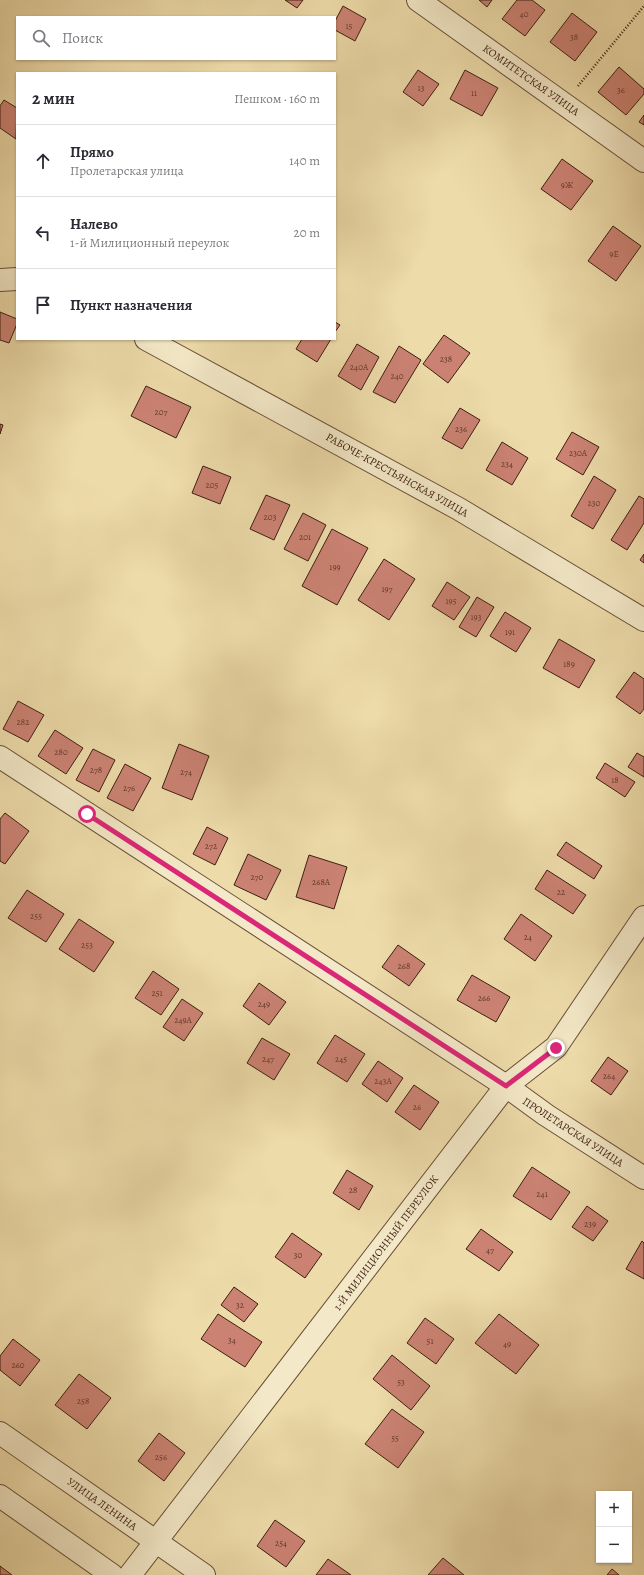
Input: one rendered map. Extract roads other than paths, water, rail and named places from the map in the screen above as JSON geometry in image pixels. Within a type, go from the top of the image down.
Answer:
[{"type":"street","name":"КОМИТЕТСКАЯ УЛИЦА","points":[[418,0],[644,161]]},
{"type":"street","points":[[0,280],[16,279]]},
{"type":"street","name":"РАБОЧЕ-КРЕСТЬЯНСКАЯ УЛИЦА","points":[[148,340],[459,508],[644,620]]},
{"type":"street","name":"ПРОЛЕТАРСКАЯ УЛИЦА","points":[[0,757],[506,1086],[546,1115],[644,1178]]},
{"type":"street","name":"1-Й МИЛИЦИОННЫЙ ПЕРЕУЛОК","points":[[130,1575],[157,1542],[506,1086],[556,1048],[644,917]]},
{"type":"street","name":"УЛИЦА ЛЕНИНА","points":[[0,1433],[204,1575]]},
{"type":"street","points":[[0,1496],[112,1575]]}]
